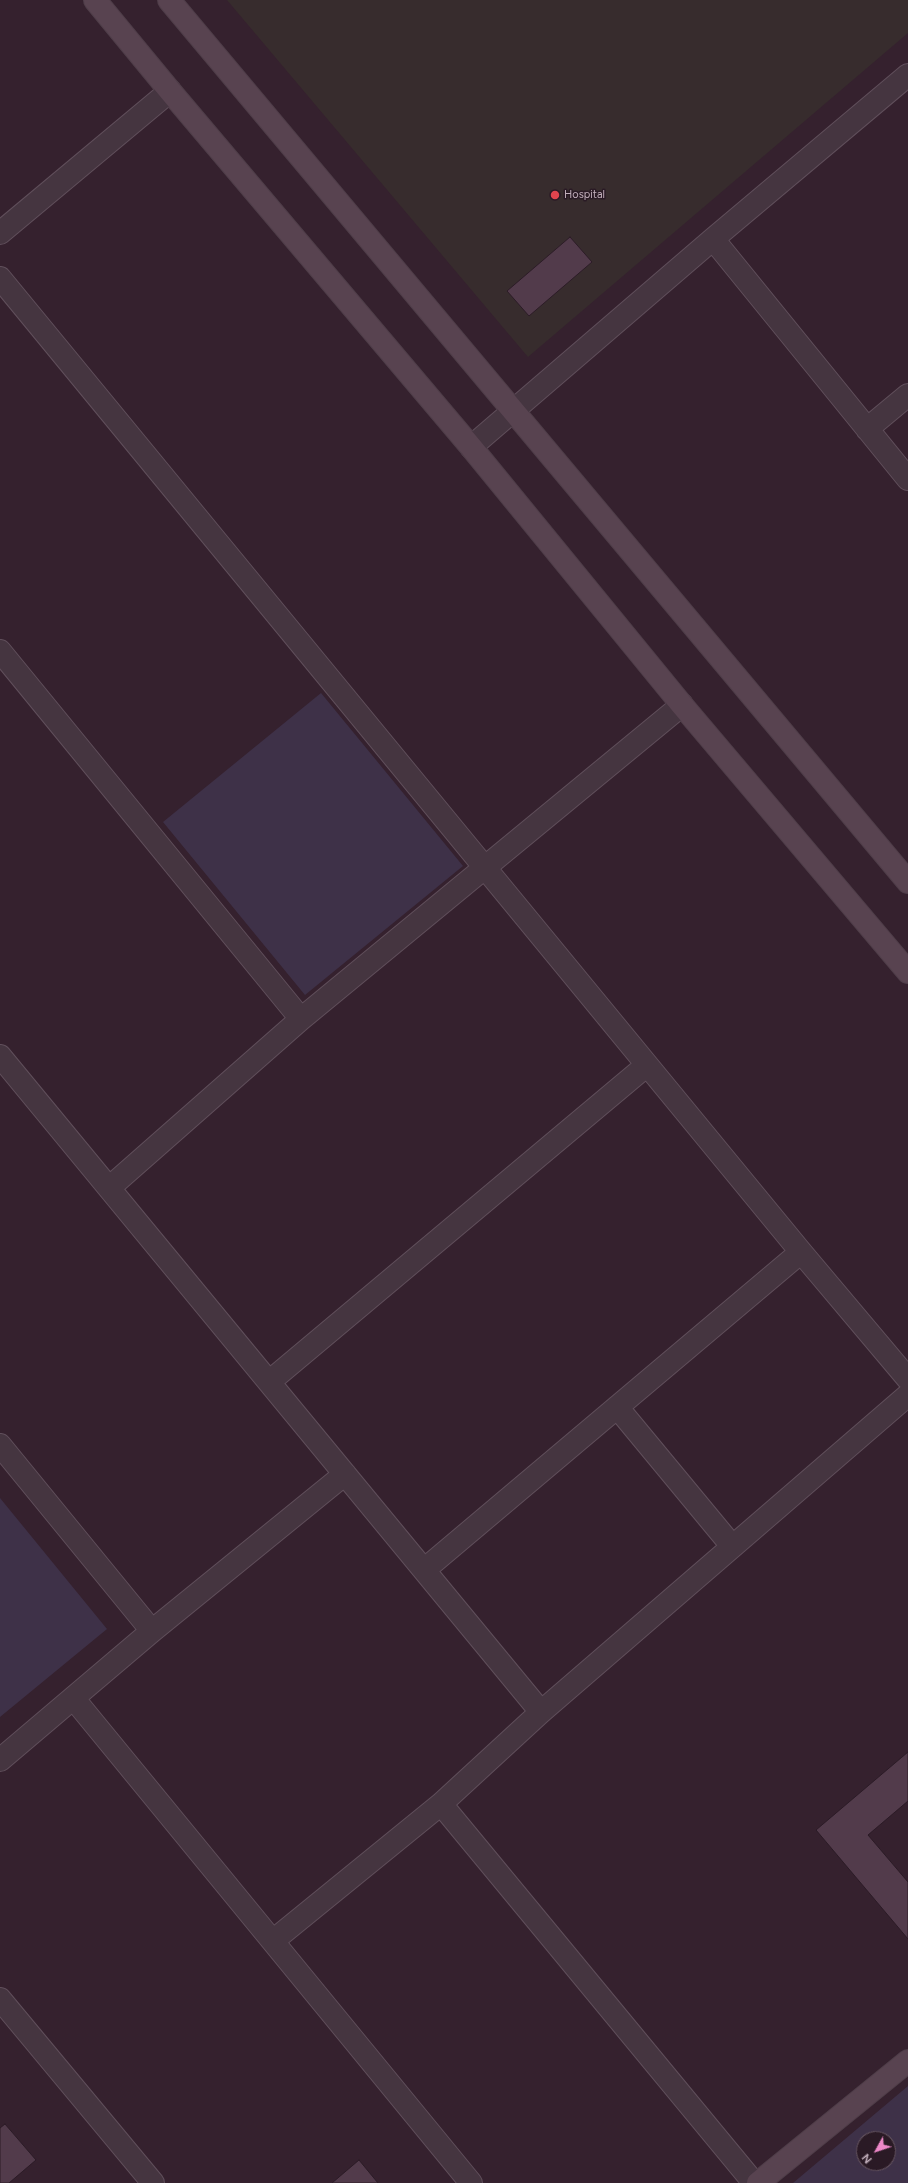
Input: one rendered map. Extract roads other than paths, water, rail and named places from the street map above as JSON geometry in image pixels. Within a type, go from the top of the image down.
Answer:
[{"type":"main road","points":[[95,0],[471,447],[682,705],[908,972]]},
{"type":"main road","points":[[169,0],[512,412],[908,882]]},
{"type":"main road","points":[[758,2183],[908,2061]]},
{"type":"street","points":[[471,447],[712,239],[908,75]]},
{"type":"street","points":[[0,233],[170,91]]},
{"type":"street","points":[[712,239],[908,479]]},
{"type":"street","points":[[0,278],[801,1252],[908,1379]]},
{"type":"street","points":[[867,429],[908,395]]},
{"type":"street","points":[[0,651],[301,1020]]},
{"type":"street","points":[[109,1188],[301,1020],[484,867],[682,705]]},
{"type":"street","points":[[0,1056],[541,1712]]},
{"type":"street","points":[[269,1382],[647,1065]]},
{"type":"street","points":[[424,1570],[801,1252]]},
{"type":"street","points":[[274,1940],[441,1804],[541,1712],[908,1395]]},
{"type":"street","points":[[617,1407],[732,1546]]},
{"type":"street","points":[[0,1445],[152,1631]]},
{"type":"street","points":[[0,1760],[152,1631],[345,1474]]},
{"type":"street","points":[[74,1698],[274,1940],[471,2183]]},
{"type":"street","points":[[441,1804],[754,2183]]},
{"type":"street","points":[[0,1999],[153,2183]]},
{"type":"place","name":"Hospital","points":[[555,195]]}]
